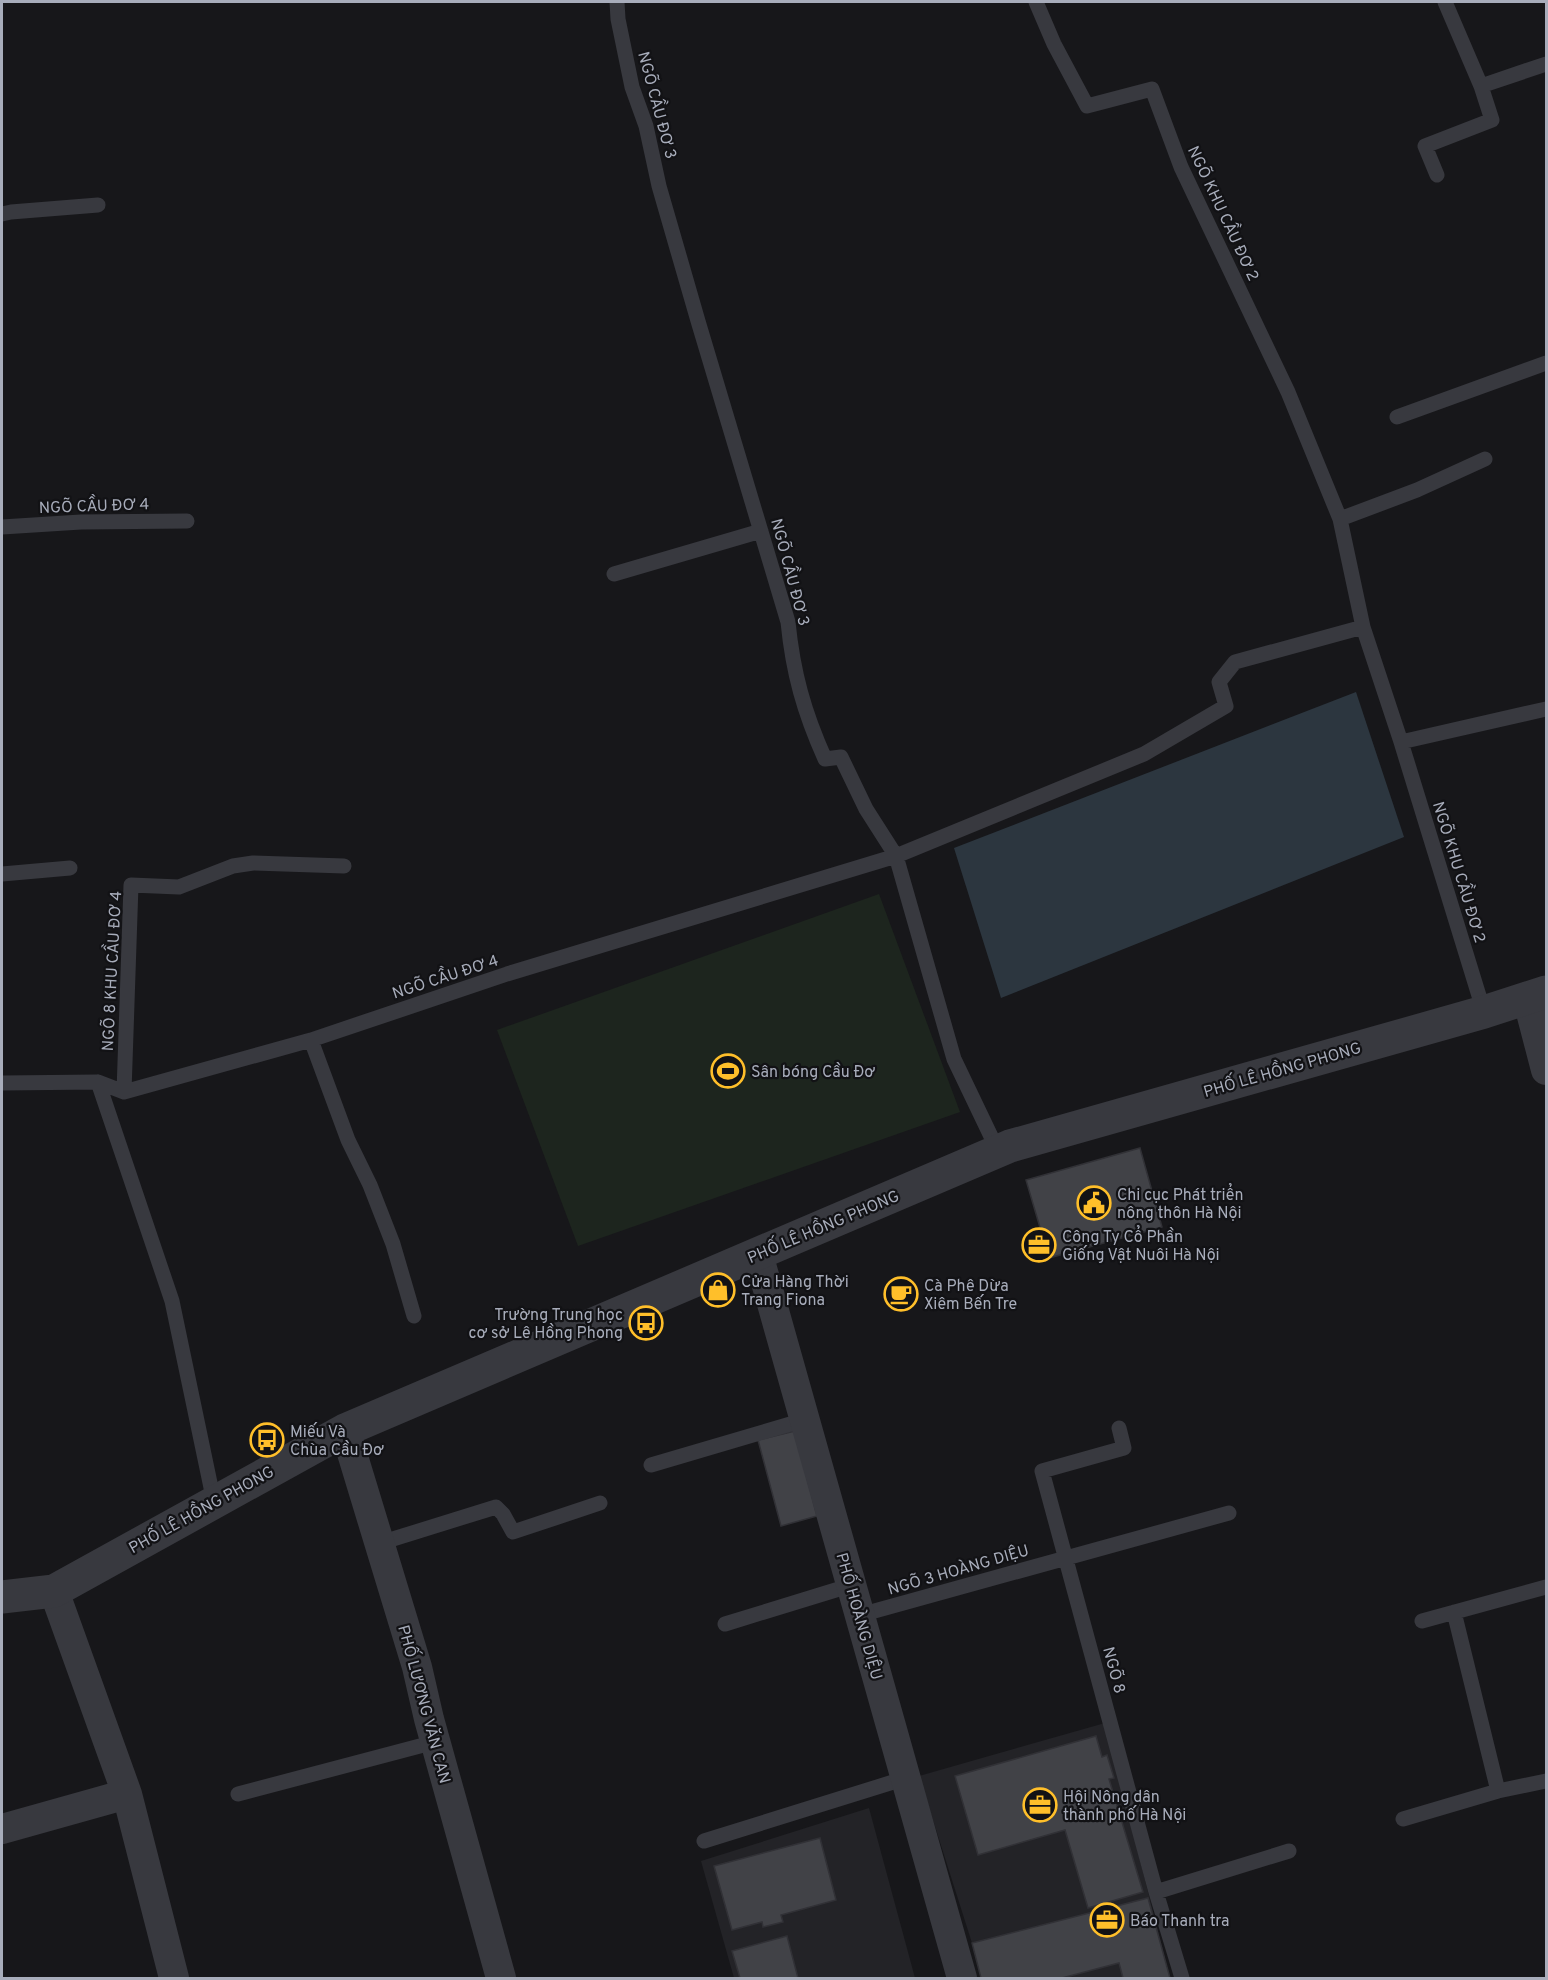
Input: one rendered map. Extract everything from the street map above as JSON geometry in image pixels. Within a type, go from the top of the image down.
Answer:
[{"type":"street","name":"PHỐ LÊ HỒNG PHONG","points":[[2,1597],[54,1591],[345,1430],[1010,1146],[1484,1012],[1537,994]]},
{"type":"street","points":[[1537,994],[1546,1070]]},
{"type":"street","name":"PHỐ HOÀNG DIỆU","points":[[758,1254],[962,1978]]},
{"type":"street","name":"PHỐ LƯƠNG VĂN CAN","points":[[345,1430],[417,1667],[435,1742],[501,1978]]},
{"type":"street","points":[[54,1591],[127,1794],[174,1978]]},
{"type":"street","points":[[2,1829],[127,1794]]},
{"type":"lane","name":"NGÕ CẦU ĐƠ 3","points":[[617,2],[618,19],[632,87],[646,126],[663,198],[788,622],[791,659],[809,723],[825,759],[841,758],[866,809],[896,855],[954,1059],[998,1151]]},
{"type":"lane","name":"NGÕ KHU CẦU ĐƠ 2","points":[[1036,2],[1054,44],[1087,106],[1152,89],[1181,167],[1288,392],[1340,519],[1363,627],[1484,1012]]},
{"type":"lane","points":[[1437,175],[1425,146],[1492,120],[1481,86],[1445,2]]},
{"type":"lane","points":[[1481,86],[1546,64]]},
{"type":"lane","points":[[2,214],[98,205]]},
{"type":"lane","points":[[1397,417],[1546,363]]},
{"type":"lane","points":[[1340,519],[1418,490],[1485,459]]},
{"type":"lane","name":"NGÕ CẦU ĐƠ 4","points":[[2,527],[81,522],[187,522]]},
{"type":"lane","points":[[614,574],[761,531]]},
{"type":"lane","name":"NGÕ CẦU ĐƠ 4","points":[[124,1092],[311,1040],[507,974],[896,855],[1144,754],[1226,706],[1219,682],[1235,662],[1363,627]]},
{"type":"lane","points":[[1401,742],[1546,709]]},
{"type":"lane","name":"NGÕ 8 KHU CẦU ĐƠ 4","points":[[124,1092],[131,885],[179,887],[233,866],[253,862],[344,866]]},
{"type":"lane","points":[[2,874],[70,868]]},
{"type":"lane","points":[[311,1040],[348,1140],[370,1185],[393,1244],[414,1316]]},
{"type":"lane","points":[[98,1082],[172,1301],[214,1502]]},
{"type":"lane","points":[[2,1083],[98,1082],[124,1092]]},
{"type":"lane","points":[[651,1466],[804,1420]]},
{"type":"lane","name":"NGÕ 8","points":[[1119,1428],[1124,1448],[1042,1471],[1156,1892],[1182,1978]]},
{"type":"lane","points":[[380,1543],[496,1507],[503,1514],[513,1532],[600,1503]]},
{"type":"lane","name":"NGÕ 3 HOÀNG DIỆU","points":[[860,1615],[1229,1513]]},
{"type":"lane","points":[[725,1624],[852,1585]]},
{"type":"lane","points":[[1422,1621],[1546,1587]]},
{"type":"lane","points":[[1454,1612],[1498,1791]]},
{"type":"lane","points":[[238,1794],[435,1742]]},
{"type":"lane","points":[[704,1841],[906,1778]]},
{"type":"lane","points":[[1402,1819],[1498,1791],[1546,1781]]},
{"type":"lane","points":[[1156,1892],[1289,1851]]},
{"type":"shaded area","points":[[1356,692],[1404,837],[1001,998],[954,848]]},
{"type":"shaded area","name":"Sân bóng Cầu Đơ","points":[[879,894],[960,1112],[578,1246],[497,1030]]},
{"type":"shaded area","points":[[1105,1723],[1170,1978],[981,1978],[919,1776]]},
{"type":"shaded area","points":[[869,1808],[915,1978],[734,1978],[701,1861]]},
{"type":"building","name":"Chi cục Phát triển nông thôn Hà Nội","points":[[1140,1148],[1162,1227],[1049,1258],[1026,1180]]},
{"type":"building","points":[[795,1431],[817,1516],[781,1526],[758,1440]]},
{"type":"building","name":"Hội Nông dân thành phố Hà Nội","points":[[1096,1736],[1102,1757],[1107,1755],[1114,1778],[1109,1779],[1143,1892],[1088,1908],[1065,1830],[978,1855],[955,1776]]},
{"type":"building","points":[[820,1838],[836,1900],[781,1915],[783,1922],[763,1927],[762,1922],[732,1930],[714,1866]]},
{"type":"building","name":"Báo Thanh tra","points":[[1148,1898],[1170,1978],[1123,1978],[1119,1963],[1062,1978],[981,1978],[972,1943]]},
{"type":"building","points":[[787,1936],[798,1978],[740,1978],[732,1951]]},
{"type":"place","name":"Sân bóng Cầu Đơ","points":[[728,1071]]},
{"type":"place","name":"Chi cục Phát triển nông thôn Hà Nội","points":[[1094,1203]]},
{"type":"place","name":"Công Ty Cổ Phần Giống Vật Nuôi Hà Nội","points":[[1039,1245]]},
{"type":"place","name":"Cửa Hàng Thời Trang Fiona","points":[[718,1290]]},
{"type":"place","name":"Cà Phê Dừa Xiêm Bến Tre","points":[[901,1294]]},
{"type":"place","name":"Trường Trung học cơ sở Lê Hồng Phong","points":[[646,1323]]},
{"type":"place","name":"Miếu Và Chùa Cầu Đơ","points":[[267,1440]]},
{"type":"place","name":"Hội Nông dân thành phố Hà Nội","points":[[1040,1805]]},
{"type":"place","name":"Báo Thanh tra","points":[[1107,1920]]}]
